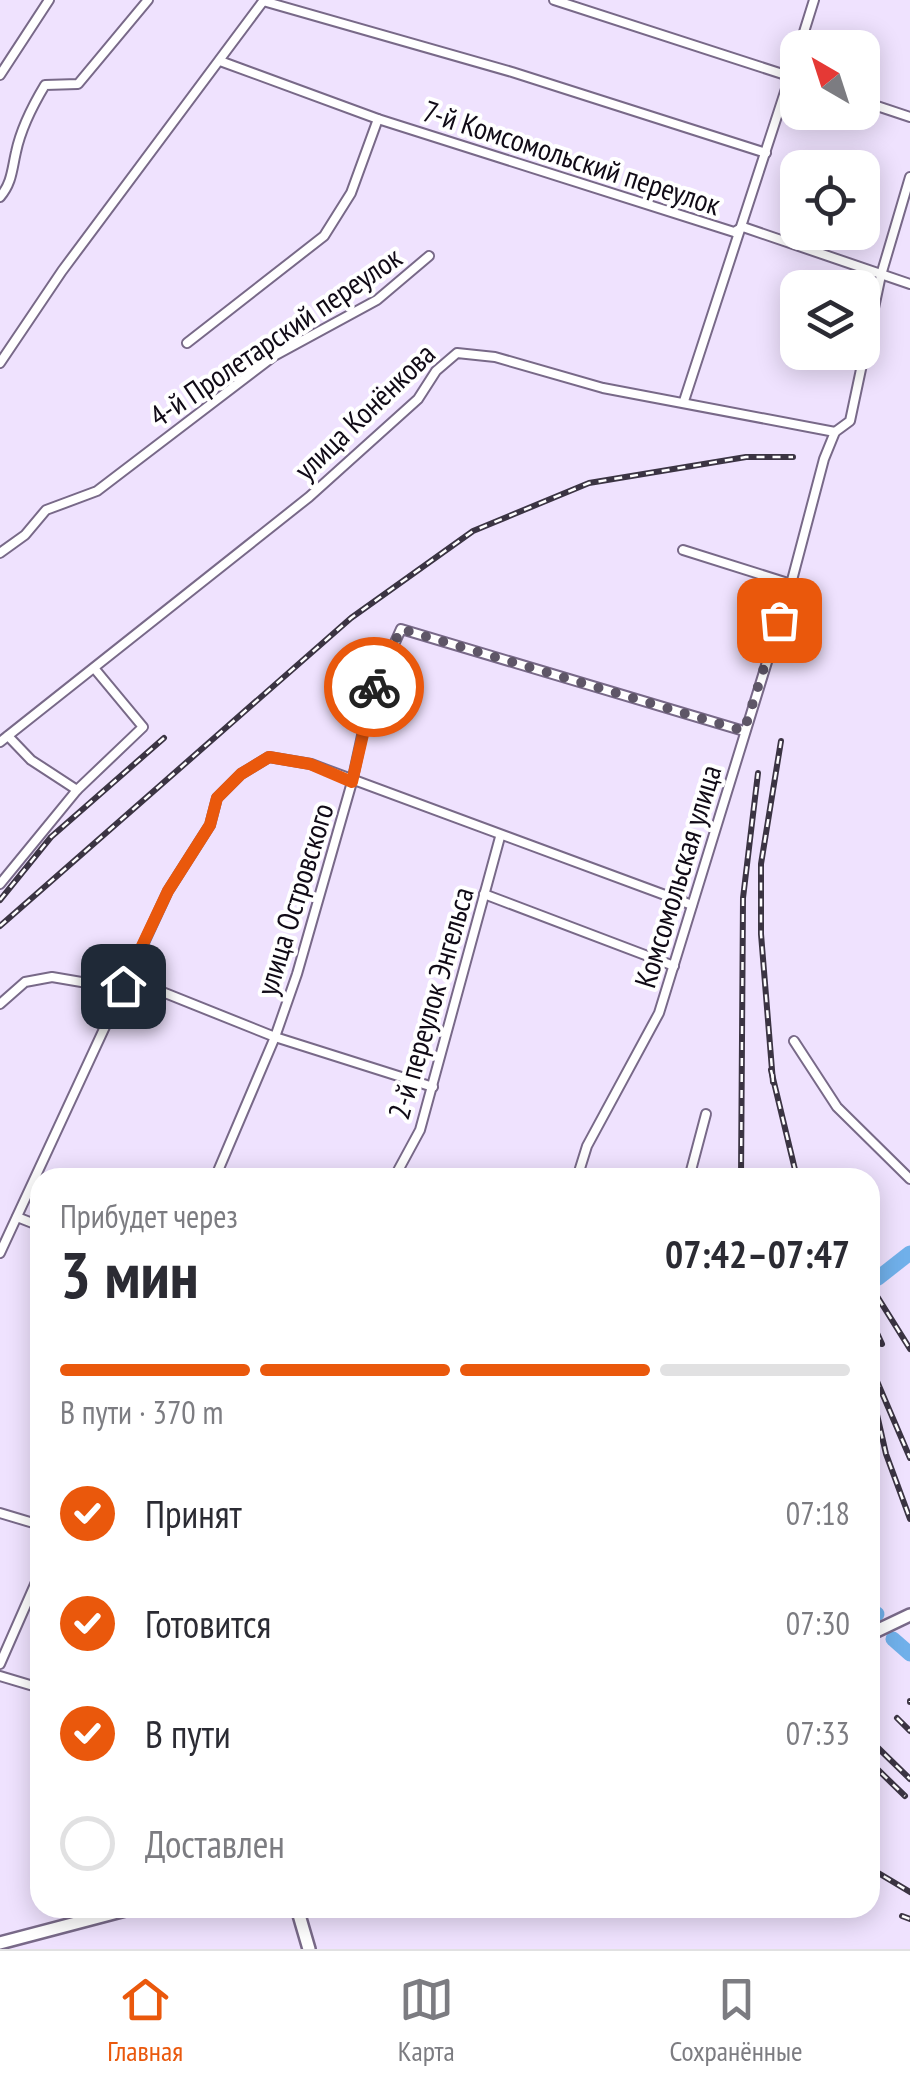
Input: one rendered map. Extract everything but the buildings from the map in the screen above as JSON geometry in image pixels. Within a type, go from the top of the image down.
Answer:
[{"type":"street","points":[[0,75],[49,0]]},
{"type":"street","points":[[0,197],[13,173],[16,151],[34,102],[46,85],[78,84],[148,0]]},
{"type":"street","points":[[0,363],[62,271],[263,0],[512,72],[766,153]]},
{"type":"street","points":[[554,0],[780,73]]},
{"type":"street","points":[[803,0],[814,2],[805,30]]},
{"type":"street","name":"7-й Комсомольский переулок","points":[[220,62],[378,119],[734,232],[743,227],[910,284]]},
{"type":"street","points":[[880,107],[910,116]]},
{"type":"street","points":[[684,401],[780,116]]},
{"type":"street","points":[[187,342],[324,236],[351,194],[378,119]]},
{"type":"street","name":"Комсомольская улица","points":[[579,1168],[587,1146],[659,1013],[835,432],[850,422],[881,276],[910,177]]},
{"type":"street","name":"4-й Пролетарский переулок","points":[[0,553],[24,535],[46,510],[97,491],[274,356],[377,300],[429,256]]},
{"type":"street","name":"улица Конёнкова","points":[[4,739],[309,496],[418,399],[436,370],[458,353],[495,358],[603,388],[835,432]]},
{"type":"street","points":[[683,550],[791,584]]},
{"type":"street","name":"улица Островского","points":[[218,1168],[275,1037],[352,782],[370,698],[401,629],[744,731]]},
{"type":"street","points":[[0,884],[76,790],[143,727],[94,668]]},
{"type":"street","points":[[4,739],[76,790]]},
{"type":"street","points":[[39,1168],[168,891],[210,825],[217,798],[241,774],[269,757],[291,758],[692,906]]},
{"type":"street","name":"2-й переулок Энгельса","points":[[399,1168],[420,1130],[500,838]]},
{"type":"street","points":[[484,894],[674,966]]},
{"type":"street","points":[[0,1004],[25,982],[52,977],[162,990],[275,1037],[433,1087]]},
{"type":"street","points":[[794,1041],[837,1107],[910,1179]]},
{"type":"street","points":[[691,1168],[706,1114]]},
{"type":"street","points":[[0,1253],[30,1189]]},
{"type":"street","points":[[17,1217],[30,1222]]},
{"type":"street","points":[[0,1513],[30,1521]]},
{"type":"street","points":[[0,1664],[30,1596]]},
{"type":"street","points":[[880,1629],[910,1614]]},
{"type":"street","points":[[0,1676],[30,1685]]},
{"type":"street","points":[[0,1943],[95,1918]]},
{"type":"street","points":[[300,1918],[309,1949]]},
{"type":"waterway","points":[[880,1276],[910,1253]]},
{"type":"waterway","points":[[893,1639],[910,1654]]},
{"type":"railway","points":[[0,926],[351,618],[473,531],[589,483],[746,457],[793,457]]},
{"type":"railway","points":[[0,900],[51,837],[164,738]]},
{"type":"railway","points":[[773,1082],[761,934],[761,864],[781,741]]},
{"type":"railway","points":[[741,1168],[743,898],[758,773]]},
{"type":"railway","points":[[771,1070],[795,1168]]},
{"type":"railway","points":[[880,1301],[910,1349]]},
{"type":"railway","points":[[880,1340],[882,1344]]},
{"type":"railway","points":[[880,1388],[910,1458]]},
{"type":"railway","points":[[880,1428],[910,1519]]},
{"type":"railway","points":[[897,1718],[910,1731]]},
{"type":"railway","points":[[880,1750],[910,1779]]},
{"type":"railway","points":[[880,1772],[905,1796]]},
{"type":"railway","points":[[880,1874],[910,1892]]},
{"type":"railway","points":[[902,1916],[910,1919]]},
{"type":"way so far","points":[[374,687],[401,629],[744,731],[779,620]]},
{"type":"route","points":[[123,986],[168,891],[210,825],[217,798],[241,774],[269,757],[291,758],[352,782],[374,687]]}]
